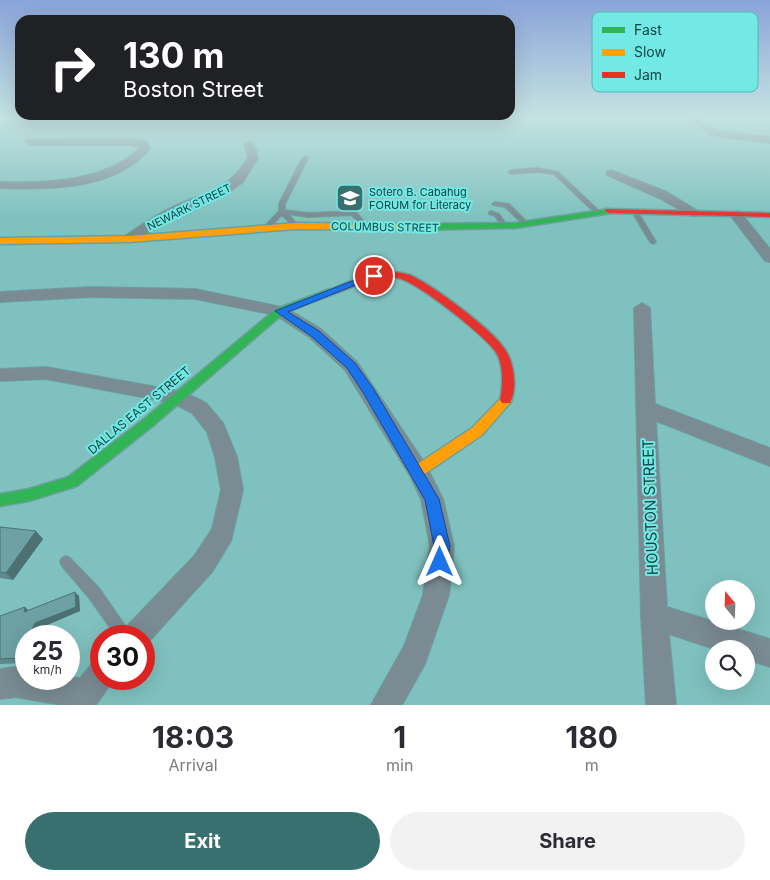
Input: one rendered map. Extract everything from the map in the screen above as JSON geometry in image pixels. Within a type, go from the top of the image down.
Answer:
[{"type":"street","points":[[0,185],[67,181],[99,175],[128,165],[143,151]]},
{"type":"street","name":"NEWARK STREET","points":[[130,239],[152,222],[234,186],[245,174],[253,158],[251,151]]},
{"type":"street","points":[[611,173],[664,195],[695,213]]},
{"type":"street","name":"COLUMBUS STREET","points":[[0,241],[130,239],[296,226],[364,225],[481,229],[526,224],[594,212],[770,215]]},
{"type":"street","points":[[736,215],[770,258]]},
{"type":"street","name":"DALLAS EAST STREET","points":[[0,500],[29,495],[72,482],[149,422],[280,311],[374,276],[401,275],[425,286],[500,349],[508,378],[506,398],[496,414],[462,444],[418,471]]},
{"type":"street","points":[[0,297],[91,292],[195,294],[280,311],[315,333],[351,366],[418,471],[432,499],[442,546],[436,595],[415,654],[386,705]]},
{"type":"street","name":"HOUSTON STREET","points":[[642,308],[654,616],[661,705]]},
{"type":"street","points":[[0,375],[46,373],[177,397],[199,408],[216,429],[226,457],[232,490],[223,533],[203,564],[147,625]]},
{"type":"street","points":[[647,409],[770,457]]},
{"type":"street","points":[[654,616],[770,653]]},
{"type":"street","points":[[0,684],[15,682],[88,691]]},
{"type":"lane","points":[[296,226],[282,211],[282,204],[305,158]]},
{"type":"lane","points":[[511,172],[537,170],[556,173],[594,212]]},
{"type":"lane","points":[[574,198],[594,212]]},
{"type":"lane","points":[[494,204],[507,205],[526,224]]},
{"type":"lane","points":[[282,211],[308,215],[354,213],[364,225]]},
{"type":"lane","points":[[266,228],[282,211]]},
{"type":"lane","points":[[635,212],[653,242]]},
{"type":"lane","points":[[491,213],[497,214],[505,227]]},
{"type":"lane","points":[[66,562],[94,593],[116,625]]},
{"type":"building","points":[[0,527],[36,531],[6,573],[0,572]]},
{"type":"building","points":[[75,592],[76,607],[34,625],[15,625],[15,658],[0,659],[0,616],[25,607],[24,612]]},
{"type":"traffic: fast","points":[[416,227],[515,225],[609,211]]},
{"type":"traffic: fast","points":[[0,500],[29,495],[72,482],[149,422],[280,311],[330,292]]},
{"type":"traffic: slow","points":[[0,241],[130,239],[296,226],[416,227]]},
{"type":"traffic: slow","points":[[418,471],[477,431],[506,400]]},
{"type":"traffic: jam","points":[[609,211],[770,215]]},
{"type":"traffic: jam","points":[[330,292],[364,279],[382,275],[400,275],[409,278],[466,319],[499,348],[504,358],[507,373],[508,388],[506,400]]},
{"type":"place","name":"Sotero B. Cabahug FORUM for Literacy","points":[[350,198]]},
{"type":"route","points":[[374,276],[280,311],[315,333],[351,366],[369,391],[418,471],[432,499],[442,546],[440,562]]}]
